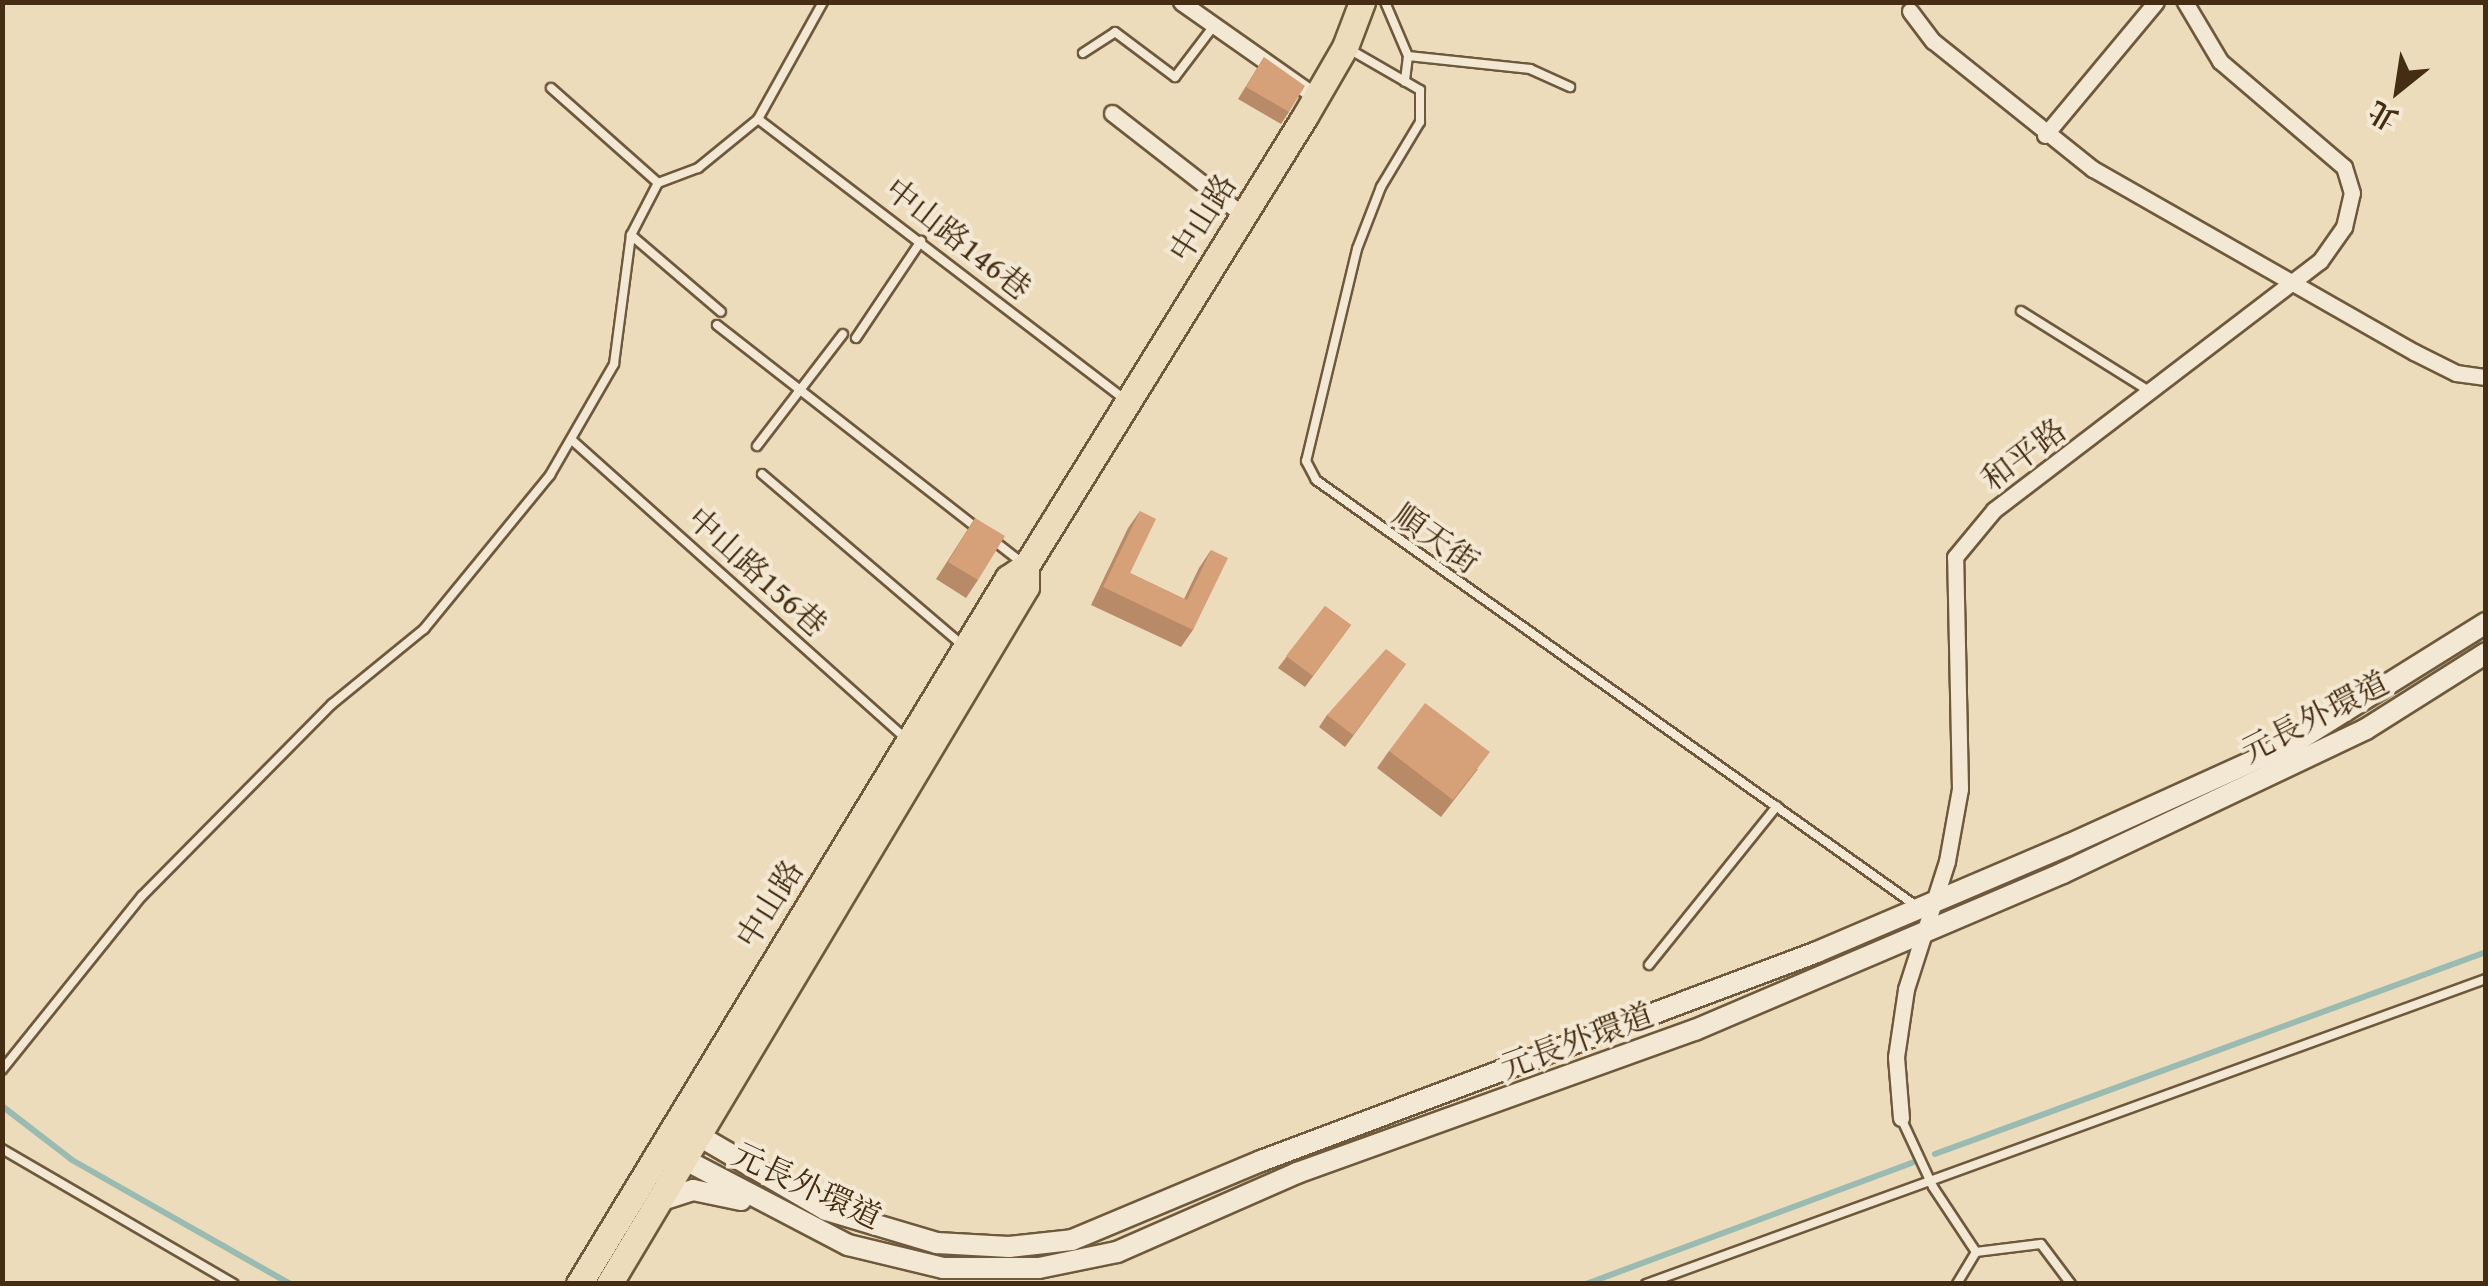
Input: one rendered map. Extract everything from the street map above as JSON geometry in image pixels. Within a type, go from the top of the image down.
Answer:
[{"type":"main road","name":"中山路","points":[[579,1284],[671,1153],[908,741],[1008,578],[1026,566],[1316,97],[1345,47],[1362,2]]},
{"type":"main road","name":"中山路","points":[[686,1128],[1026,587],[1026,566]]},
{"type":"main road","name":"中山路","points":[[608,1284],[656,1202],[671,1153]]},
{"type":"street","points":[[1182,2],[1316,97]]},
{"type":"street","points":[[2045,135],[2156,2]]},
{"type":"street","name":"和平路","points":[[1901,1118],[1896,1057],[1923,933],[1923,905],[1947,861],[1960,789],[1955,557],[1994,510],[2152,394],[2320,261],[2344,228],[2352,194],[2344,166],[2220,62],[2185,2]]},
{"type":"street","points":[[1910,11],[1932,41],[2045,135],[2292,283],[2456,373],[2486,378]]},
{"type":"street","points":[[1112,113],[1243,215]]},
{"type":"street","name":"元長外環道","points":[[686,1128],[826,1210],[937,1243],[1009,1246],[1072,1240],[1923,905],[2297,741],[2486,623]]},
{"type":"street","name":"元長外環道","points":[[671,1153],[761,1204],[848,1246],[944,1268],[1040,1268],[1117,1252],[1297,1174],[1695,1030],[1923,933],[2366,729],[2486,653]]},
{"type":"street","points":[[656,1202],[693,1190],[761,1204]]},
{"type":"lane","points":[[2,1070],[142,896],[332,704],[424,629],[573,441],[614,364],[631,235],[658,182],[698,168],[758,119],[823,2]]},
{"type":"lane","points":[[1345,47],[1404,82],[1408,56],[1385,2]]},
{"type":"lane","points":[[1083,53],[1115,32],[1175,77],[1214,27]]},
{"type":"lane","points":[[1408,56],[1530,69],[1570,87]]},
{"type":"lane","name":"順天街","points":[[1404,82],[1420,90],[1420,122],[1381,186],[1357,250],[1306,461],[1310,470],[1390,538],[1923,905]]},
{"type":"lane","points":[[551,88],[658,182]]},
{"type":"lane","name":"中山路146巷","points":[[758,119],[1126,401]]},
{"type":"lane","points":[[631,235],[721,312]]},
{"type":"lane","points":[[856,338],[921,241]]},
{"type":"lane","points":[[2021,311],[2152,394]]},
{"type":"lane","points":[[717,325],[1026,566]]},
{"type":"lane","points":[[757,446],[843,334]]},
{"type":"lane","name":"中山路156巷","points":[[573,441],[908,741]]},
{"type":"lane","points":[[762,474],[966,648]]},
{"type":"lane","points":[[1649,965],[1776,806]]},
{"type":"lane","points":[[1646,1284],[1928,1176],[2486,979]]},
{"type":"lane","points":[[1901,1118],[1928,1176],[1976,1252]]},
{"type":"lane","points":[[2,1149],[234,1284]]},
{"type":"lane","points":[[1976,1252],[2041,1244],[2071,1284]]},
{"type":"lane","points":[[1957,1284],[1976,1252]]},
{"type":"building","points":[[1264,57],[1305,86],[1289,112],[1246,87]]},
{"type":"building","points":[[1140,511],[1156,519],[1130,573],[1187,600],[1211,550],[1228,558],[1193,630],[1103,587]]},
{"type":"building","points":[[975,518],[1005,536],[978,580],[948,562]]},
{"type":"building","points":[[1325,606],[1351,625],[1313,676],[1286,656]]},
{"type":"building","points":[[1386,649],[1406,664],[1353,735],[1327,715]]},
{"type":"building","points":[[1425,703],[1490,752],[1453,800],[1389,751]]},
{"type":"waterway","points":[[1935,1154],[2486,952]]},
{"type":"waterway","points":[[2,1106],[72,1160],[290,1284]]},
{"type":"waterway","points":[[1586,1284],[1912,1163]]}]
